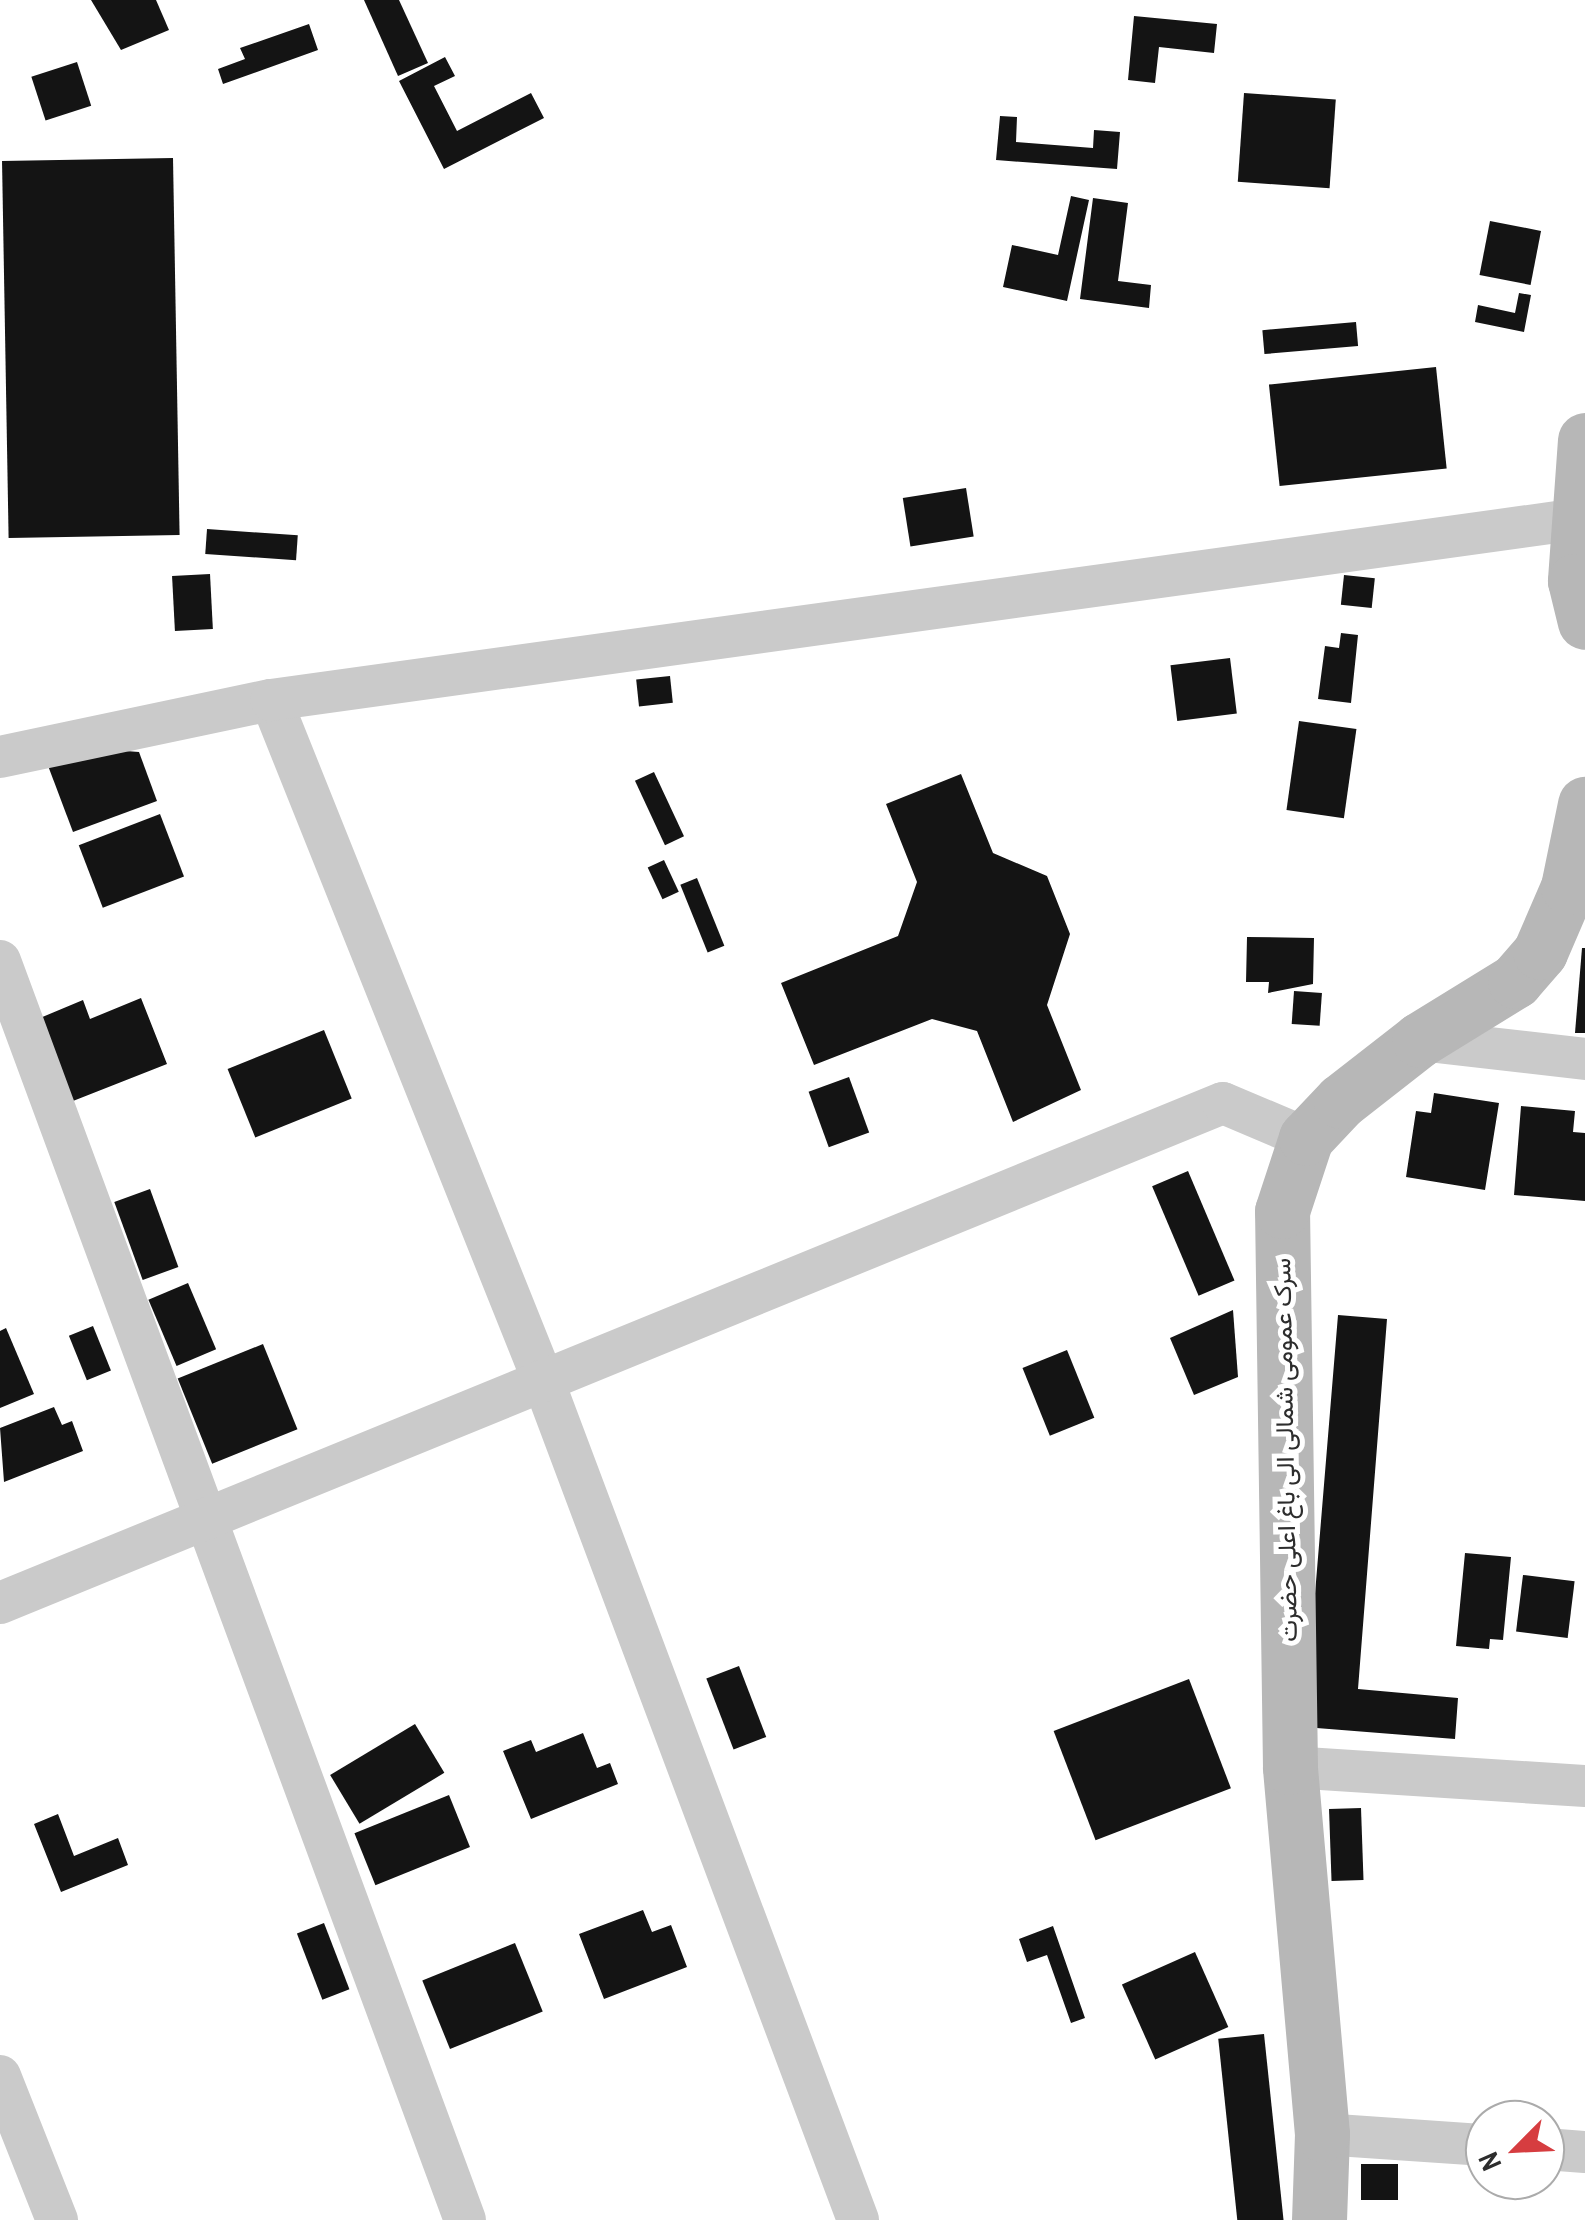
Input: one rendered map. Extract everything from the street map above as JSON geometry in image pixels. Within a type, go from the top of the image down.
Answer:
[{"type":"street","points":[[1585,440],[1575,581],[1585,622]]},
{"type":"street","points":[[0,757],[271,700],[1578,519]]},
{"type":"street","points":[[271,700],[543,1380],[858,2220]]},
{"type":"street","points":[[0,1604],[204,1517],[1223,1103],[1306,1138],[1418,1040],[1515,981],[1540,952],[1568,887],[1585,804]]},
{"type":"street","points":[[0,961],[465,2220]]},
{"type":"street","points":[[1418,1040],[1585,1059]]},
{"type":"street","name":"سرک عمومی شمالی الی باغ اعلی حضرت","points":[[1306,1138],[1282,1211],[1290,1767],[1322,2134],[1319,2220]]},
{"type":"street","points":[[1290,1767],[1585,1786]]},
{"type":"street","points":[[0,2076],[57,2220]]},
{"type":"street","points":[[1322,2134],[1465,2144]]},
{"type":"building","points":[[91,0],[156,0],[169,30],[121,50]]},
{"type":"building","points":[[364,0],[399,0],[428,63],[398,76]]},
{"type":"building","points":[[1134,16],[1217,24],[1214,53],[1159,47],[1155,83],[1128,80]]},
{"type":"building","points":[[309,24],[318,50],[223,84],[218,69],[245,59],[240,48]]},
{"type":"building","points":[[445,57],[455,76],[434,86],[457,131],[531,93],[544,118],[444,169],[399,81]]},
{"type":"building","points":[[77,62],[91,106],[46,121],[31,77]]},
{"type":"building","points":[[1244,93],[1336,99],[1330,188],[1238,182]]},
{"type":"building","points":[[1000,116],[1017,117],[1016,142],[1093,148],[1094,130],[1120,132],[1117,169],[996,160]]},
{"type":"building","points":[[173,158],[180,535],[9,538],[2,161]]},
{"type":"building","points":[[1071,196],[1089,200],[1067,301],[1003,287],[1012,245],[1058,255]]},
{"type":"building","points":[[1093,198],[1128,203],[1118,281],[1151,285],[1149,308],[1080,299]]},
{"type":"building","points":[[1490,221],[1541,231],[1531,285],[1480,275]]},
{"type":"building","points":[[1519,293],[1531,295],[1524,332],[1475,322],[1478,305],[1515,313]]},
{"type":"building","points":[[1356,322],[1358,346],[1264,354],[1262,330]]},
{"type":"building","points":[[1436,367],[1447,468],[1280,486],[1269,385]]},
{"type":"building","points":[[966,488],[974,536],[910,546],[903,498]]},
{"type":"building","points":[[207,529],[298,535],[296,560],[205,554]]},
{"type":"building","points":[[210,574],[213,629],[175,631],[172,576]]},
{"type":"building","points":[[1344,575],[1375,578],[1372,608],[1341,605]]},
{"type":"building","points":[[1341,633],[1358,635],[1351,703],[1318,699],[1325,646],[1339,648]]},
{"type":"building","points":[[1230,658],[1237,714],[1177,721],[1170,665]]},
{"type":"building","points":[[670,676],[673,703],[639,706],[636,680]]},
{"type":"building","points":[[1299,721],[1356,729],[1344,818],[1286,810]]},
{"type":"building","points":[[86,748],[139,752],[157,801],[73,832],[47,763]]},
{"type":"building","points":[[654,772],[684,836],[665,845],[635,781]]},
{"type":"building","points":[[961,774],[993,853],[1047,876],[1070,934],[1047,1005],[1081,1090],[1013,1122],[977,1031],[932,1019],[814,1065],[781,983],[898,936],[917,882],[886,804]]},
{"type":"building","points":[[160,814],[184,877],[103,908],[79,845]]},
{"type":"building","points":[[664,860],[679,892],[662,899],[648,868]]},
{"type":"building","points":[[697,878],[724,946],[708,952],[680,885]]},
{"type":"building","points":[[1247,937],[1314,938],[1313,984],[1268,993],[1269,982],[1246,982]]},
{"type":"building","points":[[1582,948],[1585,1033],[1575,1033]]},
{"type":"building","points":[[1294,991],[1322,993],[1320,1026],[1292,1024]]},
{"type":"building","points":[[141,998],[167,1064],[73,1101],[40,1018],[83,1000],[90,1019]]},
{"type":"building","points":[[324,1030],[352,1099],[255,1138],[228,1069]]},
{"type":"building","points":[[849,1077],[869,1132],[829,1147],[809,1092]]},
{"type":"building","points":[[1434,1093],[1499,1103],[1485,1190],[1406,1177],[1416,1111],[1431,1113]]},
{"type":"building","points":[[1521,1106],[1575,1111],[1573,1132],[1585,1133],[1585,1201],[1514,1195]]},
{"type":"building","points":[[1188,1171],[1234,1281],[1199,1296],[1152,1186]]},
{"type":"building","points":[[150,1189],[178,1267],[143,1280],[114,1202]]},
{"type":"building","points":[[188,1283],[216,1349],[177,1366],[148,1300]]},
{"type":"building","points":[[1233,1310],[1238,1377],[1194,1395],[1170,1338]]},
{"type":"building","points":[[1338,1315],[1387,1319],[1358,1689],[1458,1698],[1455,1739],[1304,1727]]},
{"type":"building","points":[[93,1326],[111,1371],[87,1380],[69,1336]]},
{"type":"building","points":[[6,1328],[34,1394],[0,1408],[0,1331]]},
{"type":"building","points":[[263,1344],[297,1429],[212,1464],[178,1378]]},
{"type":"building","points":[[1067,1350],[1094,1418],[1050,1436],[1022,1368]]},
{"type":"building","points":[[54,1407],[62,1425],[72,1421],[83,1451],[4,1482],[0,1428]]},
{"type":"building","points":[[1465,1553],[1511,1557],[1503,1640],[1490,1639],[1489,1649],[1456,1646]]},
{"type":"building","points":[[1523,1575],[1575,1581],[1568,1638],[1516,1632]]},
{"type":"building","points":[[739,1666],[766,1737],[734,1749],[706,1679]]},
{"type":"building","points":[[1189,1679],[1231,1788],[1096,1840],[1054,1731]]},
{"type":"building","points":[[415,1724],[444,1773],[359,1824],[330,1775]]},
{"type":"building","points":[[583,1733],[597,1768],[610,1763],[618,1784],[531,1819],[503,1751],[531,1740],[536,1752]]},
{"type":"building","points":[[449,1795],[470,1847],[375,1885],[354,1833]]},
{"type":"building","points":[[1361,1808],[1364,1880],[1332,1881],[1329,1809]]},
{"type":"building","points":[[58,1814],[74,1856],[118,1838],[128,1865],[61,1892],[34,1824]]},
{"type":"building","points":[[643,1910],[652,1932],[671,1925],[687,1967],[604,1999],[579,1934]]},
{"type":"building","points":[[324,1923],[349,1989],[322,2000],[297,1933]]},
{"type":"building","points":[[1053,1926],[1085,2018],[1071,2023],[1047,1955],[1027,1962],[1019,1939]]},
{"type":"building","points":[[515,1943],[543,2012],[450,2049],[422,1980]]},
{"type":"building","points":[[1195,1952],[1228,2027],[1155,2059],[1122,1985]]},
{"type":"building","points":[[1264,2034],[1284,2220],[1237,2220],[1218,2039]]},
{"type":"building","points":[[1361,2164],[1398,2164],[1398,2200],[1361,2200]]}]
